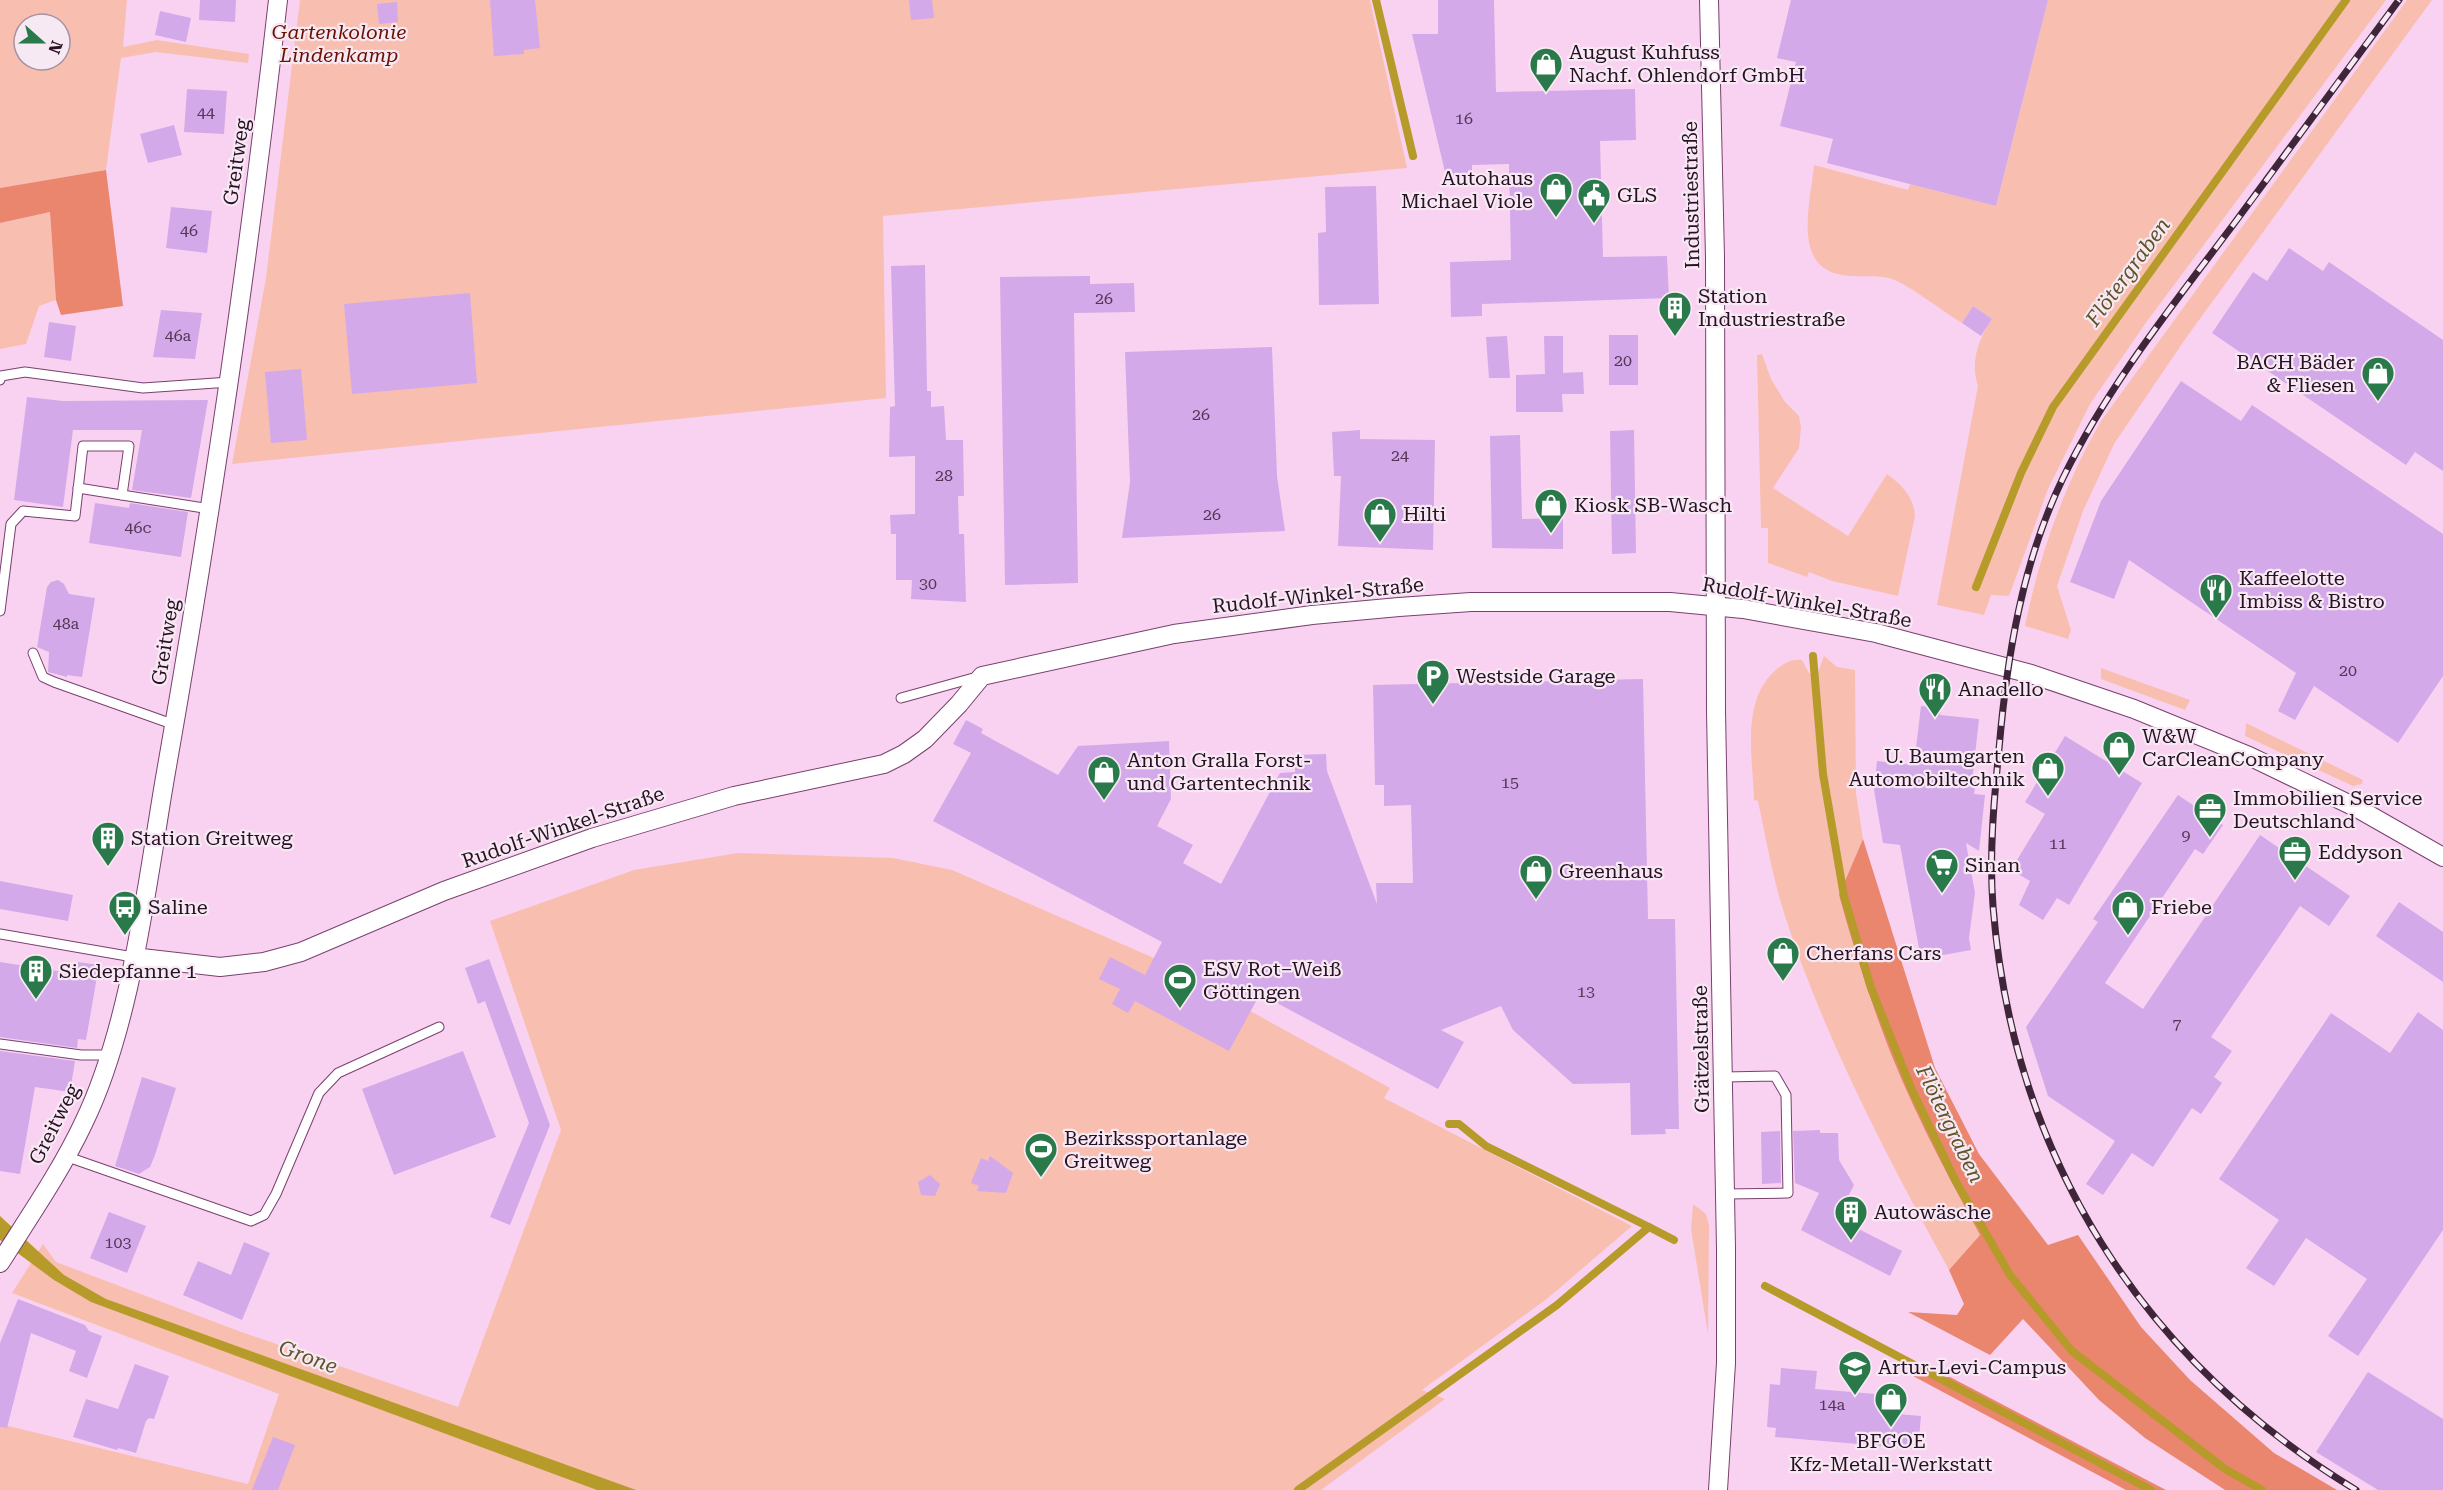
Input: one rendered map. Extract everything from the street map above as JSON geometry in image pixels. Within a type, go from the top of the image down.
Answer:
[{"type":"street","name":"Greitweg","points":[[4,1257],[85,1122],[110,1055],[133,957],[175,724],[230,382],[278,0]]},
{"type":"street","name":"Industriestraße","points":[[1709,0],[1715,257],[1716,606]]},
{"type":"street","name":"Rudolf-Winkel-Straße","points":[[133,957],[220,967],[247,966],[273,960],[325,942],[455,887],[592,838],[734,796],[884,764],[904,754],[925,739],[982,676],[1174,634],[1312,615],[1472,602],[1670,602],[1716,606],[1876,633],[2006,666],[2134,709],[2297,777],[2443,857]]},
{"type":"street","name":"Grätzelstraße","points":[[1716,606],[1726,1363],[1718,1490]]},
{"type":"lane","points":[[0,380],[1,376],[25,372],[144,388],[230,382]]},
{"type":"lane","points":[[0,611],[11,524],[23,511],[75,516],[83,446],[129,446],[122,495]]},
{"type":"lane","points":[[78,488],[210,509]]},
{"type":"lane","points":[[33,653],[37,668],[48,680],[175,724]]},
{"type":"lane","name":"Rudolf-Winkel-Straße","points":[[901,698],[982,676]]},
{"type":"lane","points":[[0,934],[133,957]]},
{"type":"lane","points":[[65,1156],[251,1221],[264,1215],[276,1194],[319,1093],[338,1073],[439,1028]]},
{"type":"lane","points":[[0,1044],[81,1055],[110,1055]]},
{"type":"lane","points":[[1724,1077],[1775,1076],[1786,1095],[1788,1193],[1725,1194]]},
{"type":"green space","points":[[0,0],[127,0],[123,47],[157,40],[249,54],[248,63],[156,52],[121,58],[106,170],[0,188]]},
{"type":"green space","name":"Gartenkolonie Lindenkamp","points":[[300,0],[1370,0],[1407,168],[883,216],[886,398],[232,464],[266,278]]},
{"type":"green space","points":[[2048,0],[2386,0],[2145,324],[2090,404],[2048,489],[2009,596],[1991,595],[1984,615],[1937,605],[1978,386],[1975,360],[1979,343],[1992,319],[1973,306],[1962,323],[1892,279],[1842,275],[1826,269],[1816,260],[1810,246],[1808,214],[1814,165],[1908,190],[1910,184],[1996,206]]},
{"type":"green space","points":[[2407,0],[2432,0],[2186,338],[2114,444],[2083,511],[2057,586],[2071,630],[2068,639],[2025,626],[2038,572],[2055,520],[2076,470],[2101,421]]},
{"type":"green space","points":[[50,212],[56,300],[39,306],[26,344],[0,349],[0,223]]},
{"type":"green space","points":[[1762,354],[1771,379],[1785,402],[1799,416],[1801,427],[1799,448],[1773,488],[1848,536],[1887,474],[1910,497],[1915,516],[1898,596],[1832,581],[1809,572],[1807,577],[1768,563],[1768,528],[1761,528],[1757,355]]},
{"type":"green space","points":[[1824,656],[1837,667],[1855,670],[1856,793],[1863,839],[1839,895],[1869,993],[1901,1079],[1980,1235],[1949,1270],[1859,1097],[1819,1007],[1785,916],[1773,873],[1758,801],[1754,800],[1751,730],[1758,696],[1765,682],[1783,665],[1791,661],[1802,660],[1809,673],[1817,675]]},
{"type":"green space","points":[[2101,668],[2190,700],[2185,710],[2101,679]]},
{"type":"green space","points":[[2246,723],[2363,780],[2362,784],[2353,786],[2245,736]]},
{"type":"green space","name":"Bezirkssportanlage Greitweg","points":[[738,853],[893,858],[952,870],[1154,958],[1390,1088],[1384,1098],[1632,1226],[1548,1298],[1422,1390],[1445,1399],[1321,1490],[0,1490],[0,1424],[248,1484],[279,1394],[12,1293],[43,1244],[56,1262],[236,1330],[458,1407],[561,1130],[490,921],[634,870]]},
{"type":"green space","points":[[1693,1204],[1706,1214],[1709,1225],[1708,1334],[1691,1229]]},
{"type":"shaded area","points":[[106,170],[123,306],[61,315],[56,300],[50,212],[0,223],[0,188]]},
{"type":"shaded area","points":[[1863,839],[1935,1068],[1979,1154],[2048,1245],[2078,1235],[2141,1327],[2190,1380],[2274,1453],[2337,1490],[2225,1490],[2145,1438],[2099,1400],[2023,1319],[1990,1355],[1908,1312],[1957,1315],[1964,1304],[1949,1270],[1980,1235],[1901,1079],[1874,1009],[1853,944],[1839,895]]},
{"type":"shaded area","points":[[0,1216],[64,1275],[106,1299],[636,1490],[597,1490],[91,1302],[54,1280],[0,1240]]},
{"type":"shaded area","points":[[1913,1376],[1950,1377],[2166,1490],[2126,1490]]},
{"type":"building","points":[[200,0],[236,0],[235,22],[199,20]]},
{"type":"building","points":[[490,0],[535,0],[540,48],[524,50],[524,54],[494,56]]},
{"type":"building","points":[[909,0],[932,0],[934,18],[911,20]]},
{"type":"building","points":[[1438,0],[1494,0],[1496,92],[1635,89],[1636,140],[1600,141],[1603,257],[1667,256],[1669,298],[1482,304],[1482,316],[1451,317],[1450,262],[1511,260],[1509,164],[1472,165],[1472,175],[1446,176],[1412,34],[1438,34]]},
{"type":"building","points":[[1791,0],[2048,0],[1996,206],[1827,163],[1833,139],[1780,126],[1796,62],[1777,58]]},
{"type":"building","points":[[397,2],[398,22],[379,24],[377,4]]},
{"type":"building","points":[[160,11],[191,18],[186,42],[155,35]]},
{"type":"building","points":[[187,89],[227,91],[224,134],[184,132]]},
{"type":"building","points":[[174,125],[182,155],[148,163],[140,134]]},
{"type":"building","points":[[1376,186],[1379,304],[1319,305],[1318,233],[1326,232],[1325,187]]},
{"type":"building","points":[[171,207],[212,211],[207,253],[166,248]]},
{"type":"building","name":"BACH Bäder & Fliesen","points":[[2289,248],[2323,271],[2329,262],[2443,340],[2443,471],[2415,452],[2406,465],[2212,333],[2253,272],[2267,281]]},
{"type":"building","points":[[925,265],[927,391],[931,391],[931,407],[944,406],[946,440],[963,440],[964,496],[958,496],[959,534],[964,534],[966,602],[911,599],[912,580],[896,580],[896,534],[891,534],[890,515],[915,514],[915,456],[889,457],[890,407],[895,406],[891,266]]},
{"type":"building","points":[[1090,276],[1090,284],[1134,283],[1135,312],[1074,313],[1078,583],[1005,585],[1000,277]]},
{"type":"building","points":[[470,293],[477,383],[352,394],[344,304]]},
{"type":"building","points":[[1973,306],[1992,319],[1981,336],[1962,323]]},
{"type":"building","points":[[161,310],[202,313],[195,359],[153,357]]},
{"type":"building","points":[[49,322],[76,326],[71,361],[44,357]]},
{"type":"building","points":[[1609,335],[1638,335],[1638,385],[1609,385]]},
{"type":"building","points":[[1507,336],[1510,378],[1489,378],[1486,337]]},
{"type":"building","points":[[1544,336],[1563,336],[1563,373],[1583,372],[1584,394],[1562,394],[1563,412],[1516,412],[1516,375],[1545,374]]},
{"type":"building","points":[[1272,347],[1277,476],[1285,531],[1122,538],[1130,482],[1125,352]]},
{"type":"building","points":[[301,369],[307,440],[271,443],[265,372]]},
{"type":"building","points":[[2181,381],[2241,421],[2252,405],[2443,534],[2443,676],[2398,743],[2314,686],[2295,720],[2278,711],[2296,673],[2129,560],[2114,599],[2070,582],[2101,501]]},
{"type":"building","points":[[27,397],[63,401],[208,400],[191,498],[132,490],[142,430],[73,430],[63,507],[14,500]]},
{"type":"building","points":[[1360,430],[1360,439],[1435,440],[1433,550],[1338,546],[1341,476],[1334,476],[1332,432]]},
{"type":"building","points":[[1634,430],[1636,553],[1612,554],[1610,431]]},
{"type":"building","points":[[1520,435],[1522,519],[1563,518],[1563,549],[1492,548],[1490,436]]},
{"type":"building","points":[[95,503],[129,508],[130,503],[188,512],[181,557],[89,543]]},
{"type":"building","points":[[58,580],[64,584],[69,594],[95,598],[82,677],[67,675],[67,677],[48,672],[49,652],[37,647],[47,587],[51,582]]},
{"type":"building","points":[[1643,679],[1648,919],[1675,919],[1679,1129],[1665,1129],[1666,1134],[1631,1135],[1630,1083],[1573,1084],[1513,1030],[1501,1006],[1441,1030],[1464,1042],[1438,1089],[1260,994],[1229,1051],[1135,1001],[1128,1013],[1112,1004],[1120,989],[1099,979],[1110,957],[1145,975],[1162,942],[933,821],[971,753],[953,744],[966,720],[983,729],[981,733],[1058,775],[1078,746],[1169,741],[1171,799],[1157,826],[1193,845],[1183,863],[1221,884],[1280,773],[1295,772],[1295,755],[1326,754],[1327,771],[1377,904],[1376,883],[1413,883],[1411,805],[1384,806],[1384,785],[1375,785],[1373,685]]},
{"type":"building","name":"Sinan","points":[[1921,706],[1941,708],[1940,715],[1979,719],[1972,782],[1976,782],[1974,794],[1985,795],[1979,851],[1966,843],[1975,893],[1969,938],[1971,950],[1921,959],[1900,845],[1883,843],[1874,790],[1877,761],[1914,765]]},
{"type":"building","points":[[2065,736],[2142,783],[2069,905],[2057,898],[2043,920],[2019,905],[2030,881],[2011,870],[2045,814],[2025,802]]},
{"type":"building","points":[[2178,795],[2223,825],[2203,854],[2195,849],[2105,983],[2143,1009],[2260,835],[2350,896],[2329,926],[2300,906],[2211,1037],[2232,1051],[2214,1077],[2222,1083],[2201,1114],[2192,1108],[2153,1167],[2132,1153],[2103,1195],[2086,1184],[2115,1141],[2048,1096],[2026,1027],[2098,922],[2093,919]]},
{"type":"building","points":[[0,881],[73,895],[68,921],[0,909]]},
{"type":"building","points":[[2399,902],[2443,932],[2443,982],[2376,936]]},
{"type":"building","points":[[489,959],[550,1125],[510,1225],[490,1217],[529,1123],[485,1001],[478,1004],[465,968]]},
{"type":"building","name":"Siedepfanne 1","points":[[0,962],[76,974],[78,962],[99,965],[86,1040],[78,1039],[77,1048],[0,1037]]},
{"type":"building","points":[[2418,1012],[2443,1030],[2443,1230],[2358,1356],[2328,1336],[2367,1279],[2306,1238],[2274,1286],[2246,1268],[2279,1220],[2219,1179],[2331,1013],[2390,1053]]},
{"type":"building","points":[[0,1051],[75,1061],[70,1092],[35,1087],[20,1174],[0,1171]]},
{"type":"building","points":[[463,1051],[496,1137],[394,1175],[362,1089]]},
{"type":"building","points":[[142,1077],[176,1088],[150,1167],[139,1174],[115,1166]]},
{"type":"building","points":[[1820,1130],[1820,1133],[1838,1133],[1839,1160],[1854,1185],[1837,1218],[1902,1251],[1890,1276],[1801,1230],[1819,1193],[1795,1183],[1793,1131]]},
{"type":"building","points":[[1780,1131],[1781,1183],[1762,1184],[1761,1132]]},
{"type":"building","points":[[990,1156],[1013,1173],[1006,1193],[977,1191],[979,1186],[971,1183],[981,1158],[988,1161]]},
{"type":"building","points":[[930,1175],[940,1184],[935,1196],[921,1195],[918,1182]]},
{"type":"building","points":[[109,1212],[146,1226],[127,1273],[90,1258]]},
{"type":"building","points":[[244,1242],[270,1253],[242,1320],[183,1295],[198,1261],[231,1275]]},
{"type":"building","points":[[18,1299],[85,1325],[89,1331],[102,1336],[87,1378],[69,1371],[76,1351],[31,1333],[7,1428],[0,1427],[0,1343]]},
{"type":"building","points":[[135,1364],[169,1376],[154,1419],[149,1418],[146,1421],[136,1453],[73,1437],[86,1399],[118,1409]]},
{"type":"building","points":[[1781,1368],[1817,1371],[1815,1389],[1888,1395],[1886,1413],[1921,1416],[1918,1449],[1775,1437],[1776,1428],[1767,1427],[1770,1384],[1780,1385]]},
{"type":"building","points":[[2368,1372],[2443,1419],[2443,1490],[2378,1490],[2316,1452]]},
{"type":"building","points":[[273,1437],[295,1445],[278,1490],[252,1490]]},
{"type":"waterway","points":[[1376,0],[1413,156]]},
{"type":"waterway","name":"Flötergraben","points":[[1976,587],[2021,473],[2053,407],[2346,0]]},
{"type":"waterway","name":"Flötergraben","points":[[1813,656],[1823,774],[1844,896],[1871,988],[1911,1088],[1955,1180],[2010,1275],[2072,1351],[2225,1469],[2262,1490]]},
{"type":"waterway","points":[[1449,1124],[1459,1124],[1486,1146],[1649,1227]]},
{"type":"waterway","points":[[1298,1490],[1557,1305],[1649,1227],[1674,1240]]},
{"type":"waterway","points":[[1765,1286],[2151,1490]]},
{"type":"railway","points":[[2356,1490],[2279,1438],[2211,1379],[2152,1314],[2101,1243],[2060,1167],[2028,1085],[2006,998],[1993,906],[1992,847],[2002,714],[2012,645],[2037,543],[2063,478],[2080,444],[2120,379],[2399,0]]},
{"type":"place","name":"August Kuhfuss Nachf. Ohlendorf GmbH","points":[[1546,93]]},
{"type":"place","name":"Autohaus Michael Viole","points":[[1556,218]]},
{"type":"place","name":"GLS","points":[[1594,224]]},
{"type":"place","name":"Station Industriestraße","points":[[1675,337]]},
{"type":"place","name":"BACH Bäder & Fliesen","points":[[2378,402]]},
{"type":"place","name":"Kiosk SB-Wasch","points":[[1551,534]]},
{"type":"place","name":"Hilti","points":[[1380,543]]},
{"type":"place","name":"Kaffeelotte Imbiss & Bistro","points":[[2216,619]]},
{"type":"place","name":"Westside Garage","points":[[1433,705]]},
{"type":"place","name":"Anadello","points":[[1935,718]]},
{"type":"place","name":"W&W CarCleanCompany","points":[[2119,776]]},
{"type":"place","name":"U. Baumgarten Automobiltechnik","points":[[2048,797]]},
{"type":"place","name":"Anton Gralla Forst- und Gartentechnik","points":[[1104,801]]},
{"type":"place","name":"Immobilien Service Deutschland","points":[[2210,838]]},
{"type":"place","name":"Station Greitweg","points":[[108,867]]},
{"type":"place","name":"Eddyson","points":[[2295,881]]},
{"type":"place","name":"Sinan","points":[[1942,894]]},
{"type":"place","name":"Greenhaus","points":[[1536,900]]},
{"type":"place","name":"Saline","points":[[125,936]]},
{"type":"place","name":"Friebe","points":[[2128,936]]},
{"type":"place","name":"Cherfans Cars","points":[[1783,982]]},
{"type":"place","name":"Siedepfanne 1","points":[[36,1000]]},
{"type":"place","name":"ESV Rot–Weìß Göttingen","points":[[1180,1009]]},
{"type":"place","name":"Bezirkssportanlage Greitweg","points":[[1041,1178]]},
{"type":"place","name":"Autowäsche","points":[[1851,1241]]},
{"type":"place","name":"Artur-Levi-Campus","points":[[1855,1396]]},
{"type":"place","name":"BFGOE Kfz-Metall-Werkstatt","points":[[1891,1428]]},
{"type":"water label","name":"Grone","points":[[308,1357]]}]
